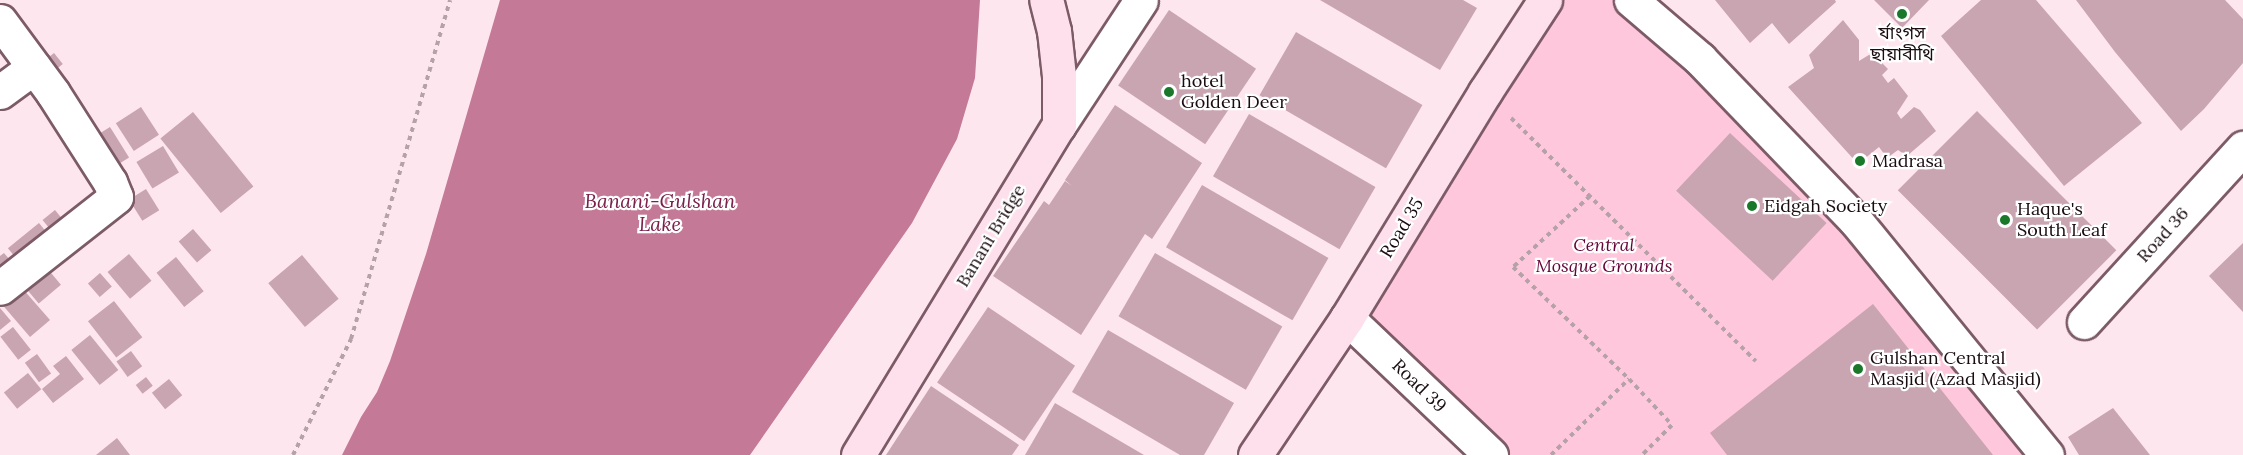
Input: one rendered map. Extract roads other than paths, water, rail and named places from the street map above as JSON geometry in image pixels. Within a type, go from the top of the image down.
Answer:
[{"type":"main road","points":[[1046,0],[1054,31],[1059,76],[1059,125]]},
{"type":"main road","name":"Road 35","points":[[1255,455],[1347,318],[1538,3]]},
{"type":"main road","name":"Banani Bridge","points":[[858,455],[1059,125]]},
{"type":"street","points":[[1059,125],[1141,0]]},
{"type":"street","points":[[1631,0],[1700,59],[1856,221],[2047,455]]},
{"type":"street","points":[[0,21],[34,67],[104,172],[116,197],[0,288]]},
{"type":"street","points":[[0,92],[34,67]]},
{"type":"street","name":"Road 36","points":[[2084,322],[2243,148]]},
{"type":"street","name":"Road 39","points":[[1347,318],[1491,455]]},
{"type":"water","name":"Banani-Gulshan Lake","points":[[500,0],[980,0],[975,78],[957,139],[912,223],[750,455],[342,455],[361,417],[377,392],[390,361],[426,254]]},
{"type":"place","name":"র্যাংগস ছায়াবীথি","points":[[1902,14]]},
{"type":"place","name":"hotel Golden Deer","points":[[1169,92]]},
{"type":"place","name":"Madrasa","points":[[1860,161]]},
{"type":"place","name":"Eidgah Society","points":[[1752,206]]},
{"type":"place","name":"Haque's South Leaf","points":[[2005,220]]},
{"type":"place","name":"Gulshan Central Masjid (Azad Masjid)","points":[[1858,369]]},
{"type":"park label","name":"Central Mosque Grounds","points":[[1604,256]]}]
